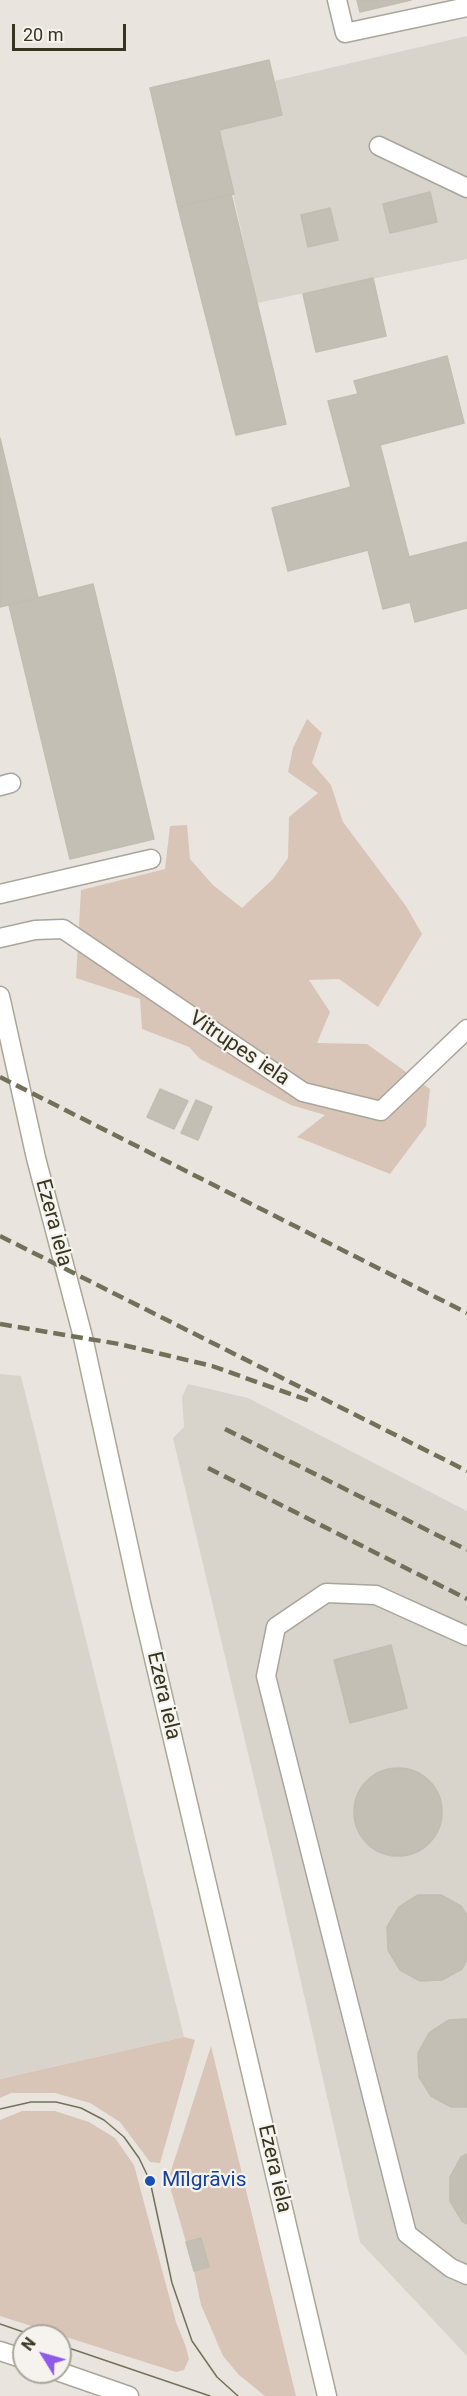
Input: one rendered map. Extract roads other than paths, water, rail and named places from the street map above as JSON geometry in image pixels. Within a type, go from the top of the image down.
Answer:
[{"type":"street","points":[[337,0],[345,33],[467,7]]},
{"type":"street","points":[[379,146],[467,188]]},
{"type":"street","points":[[0,894],[151,859]]},
{"type":"street","name":"Vitrupes iela","points":[[0,938],[35,930],[63,929],[303,1092],[381,1111],[467,1029]]},
{"type":"street","name":"Ezera iela","points":[[0,996],[36,1158],[83,1337],[141,1602],[327,2396]]},
{"type":"street","points":[[467,1635],[376,1595],[326,1593],[276,1627],[266,1676],[407,2234],[451,2268],[467,2275]]},
{"type":"street","points":[[72,2376],[129,2396]]},
{"type":"tram line","points":[[0,2109],[31,2102],[56,2102],[81,2108],[104,2120],[124,2137],[139,2158],[150,2181],[172,2283],[192,2341],[217,2377],[238,2396]]},
{"type":"tram line","points":[[0,2324],[12,2328]]},
{"type":"tram line","points":[[72,2349],[210,2396]]},
{"type":"railway","points":[[0,1077],[467,1313]]},
{"type":"railway","points":[[0,1236],[467,1471]]},
{"type":"railway","points":[[0,1324],[119,1344],[212,1366],[313,1402]]},
{"type":"railway","points":[[225,1429],[467,1550]]},
{"type":"railway","points":[[208,1468],[467,1599]]},
{"type":"place","name":"Mīlgrāvis","points":[[150,2181]]}]
